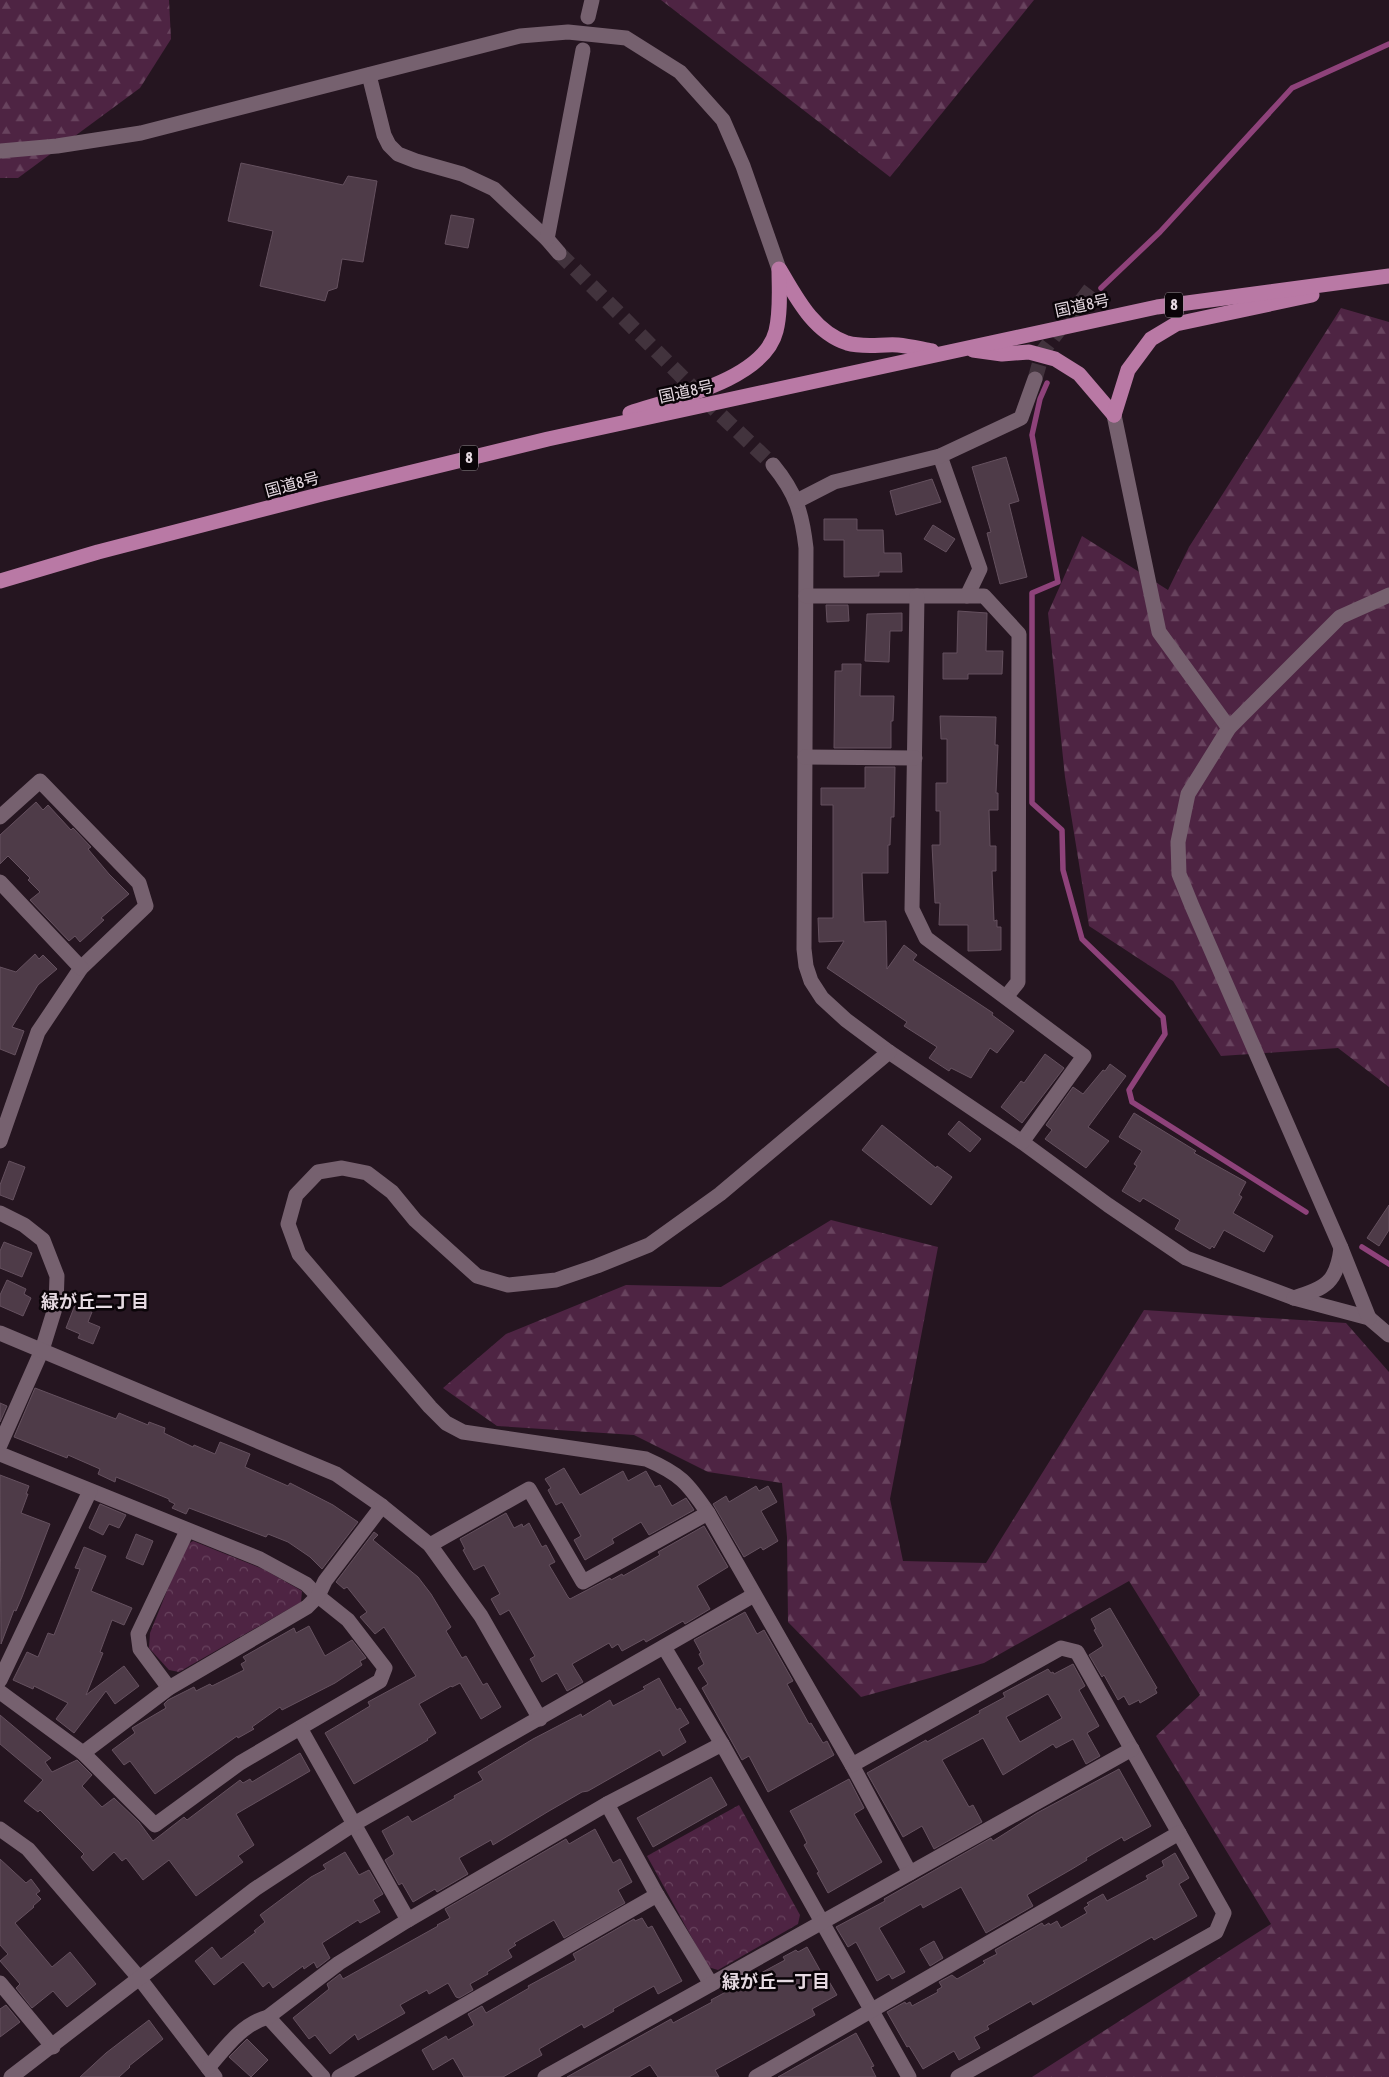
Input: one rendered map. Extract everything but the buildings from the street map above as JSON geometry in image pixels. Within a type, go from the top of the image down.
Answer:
[{"type":"highway","points":[[779,269],[798,301],[827,333],[848,343],[867,346],[897,345],[941,353]]},
{"type":"highway","points":[[548,439],[723,382],[745,370],[762,354],[776,333],[779,307],[779,269]]},
{"type":"highway","points":[[1114,415],[1128,370],[1151,339],[1176,324],[1389,278]]},
{"type":"highway","name":"国道8号","points":[[0,581],[98,552],[322,494],[548,439],[941,353],[1157,307],[1389,278]]},
{"type":"highway","points":[[962,349],[1002,354],[1029,352],[1055,359],[1079,374],[1114,415]]},
{"type":"street","points":[[588,17],[592,0]]},
{"type":"street","points":[[0,151],[57,146],[141,133],[520,36],[568,32],[626,38],[680,72],[723,120],[743,166],[779,269]]},
{"type":"street","points":[[547,239],[583,50]]},
{"type":"street","points":[[369,75],[384,135],[389,145],[398,154],[462,174],[494,189],[547,239],[559,253]]},
{"type":"street","points":[[0,140],[57,146]]},
{"type":"street","points":[[0,162],[57,146]]},
{"type":"street","points":[[797,501],[834,482],[940,456],[1021,418],[1035,379]]},
{"type":"street","points":[[1114,415],[1159,632],[1229,728]]},
{"type":"street","points":[[940,456],[980,569],[968,596]]},
{"type":"street","points":[[772,465],[787,482],[797,501],[806,548],[804,949],[806,966],[811,981],[822,998],[846,1020],[889,1052],[1022,1142],[1186,1258],[1294,1298],[1369,1318],[1389,1335]]},
{"type":"street","points":[[1369,1318],[1341,1248],[1180,874],[1178,842],[1188,794],[1229,728],[1340,617],[1389,595]]},
{"type":"street","points":[[806,596],[984,596],[1019,634],[1018,982],[1006,997]]},
{"type":"street","points":[[917,596],[912,909],[926,938],[1084,1056],[1022,1142]]},
{"type":"street","points":[[805,757],[914,758]]},
{"type":"street","points":[[0,817],[40,781],[139,883],[146,906],[81,968],[38,1032],[0,1140]]},
{"type":"street","points":[[0,882],[81,968]]},
{"type":"street","points":[[889,1052],[720,1194],[649,1246],[556,1280],[508,1285],[477,1276],[415,1220],[392,1192],[366,1173],[342,1168],[318,1172],[296,1195],[288,1224],[299,1254],[430,1407],[446,1423],[463,1432],[646,1459],[670,1469],[691,1487],[708,1513],[852,1765],[910,1873]]},
{"type":"street","points":[[0,1213],[24,1225],[44,1240],[57,1276],[56,1306],[42,1350],[0,1445]]},
{"type":"street","points":[[1294,1298],[1324,1286],[1334,1277],[1339,1264],[1341,1248]]},
{"type":"street","points":[[0,1333],[336,1474],[382,1506],[430,1545],[481,1616],[540,1719]]},
{"type":"street","points":[[0,1454],[260,1559],[306,1584],[348,1620],[385,1668],[380,1681],[240,1763],[155,1825],[83,1753],[0,1692]]},
{"type":"street","points":[[430,1545],[529,1489],[583,1582],[708,1513]]},
{"type":"street","points":[[0,1680],[90,1491]]},
{"type":"street","points":[[83,1753],[168,1688],[307,1607],[318,1596],[324,1582],[382,1506]]},
{"type":"street","points":[[168,1688],[140,1649],[138,1634],[187,1531]]},
{"type":"street","points":[[11,2077],[53,2047],[255,1889],[354,1824],[754,1595]]},
{"type":"street","points":[[664,1647],[722,1744],[909,2077]]},
{"type":"street","points":[[852,1765],[1061,1648],[1077,1652],[1224,1913],[1216,1932],[958,2077]]},
{"type":"street","points":[[300,1728],[408,1920]]},
{"type":"street","points":[[0,1829],[28,1849],[140,1979],[212,2073],[227,2046],[254,2021],[268,2017],[339,1963],[408,1920],[607,1804],[722,1744]]},
{"type":"street","points":[[545,2077],[1132,1748]]},
{"type":"street","points":[[607,1804],[711,1984]]},
{"type":"street","points":[[756,2077],[1179,1833]]},
{"type":"street","points":[[339,2077],[658,1895]]},
{"type":"street","points":[[0,1983],[53,2047]]},
{"type":"street","points":[[268,2017],[323,2077]]},
{"type":"green space","points":[[0,0],[169,0],[171,39],[140,88],[18,178],[0,178]]},
{"type":"green space","points":[[661,0],[1034,0],[890,177]]},
{"type":"green space","points":[[1341,308],[1389,322],[1389,1087],[1338,1048],[1221,1056],[1173,981],[1089,926],[1065,777],[1048,613],[1082,536],[1168,590],[1189,547]]},
{"type":"green space","points":[[831,1220],[938,1247],[890,1499],[903,1561],[986,1563],[1144,1310],[1346,1323],[1389,1372],[1389,2077],[1032,2077],[1271,1924],[1156,1736],[1200,1695],[1129,1581],[984,1663],[861,1697],[788,1622],[787,1537],[782,1483],[708,1472],[634,1435],[497,1426],[443,1388],[506,1334],[626,1285],[721,1287]]},
{"type":"green space","points":[[193,1541],[263,1569],[302,1591],[301,1602],[179,1672],[169,1670],[149,1648],[150,1633],[185,1546]]},
{"type":"green space","points":[[739,1805],[800,1915],[798,1924],[718,1970],[708,1967],[647,1856]]},
{"type":"waterway","points":[[1101,288],[1160,232],[1292,88],[1389,44]]},
{"type":"waterway","points":[[1047,383],[1040,399],[1032,435],[1058,582],[1032,593],[1032,803],[1062,830],[1063,870],[1082,939],[1163,1017],[1165,1034],[1129,1090],[1132,1102],[1306,1212]]},
{"type":"waterway","points":[[1362,1247],[1389,1264]]},
{"type":"tunnel","points":[[559,253],[704,399],[773,465]]},
{"type":"tunnel","points":[[1035,379],[1043,351],[1091,288]]},
{"type":"district","name":"緑が丘二丁目","points":[[95,1302]]},
{"type":"district","name":"緑が丘一丁目","points":[[776,1982]]}]
